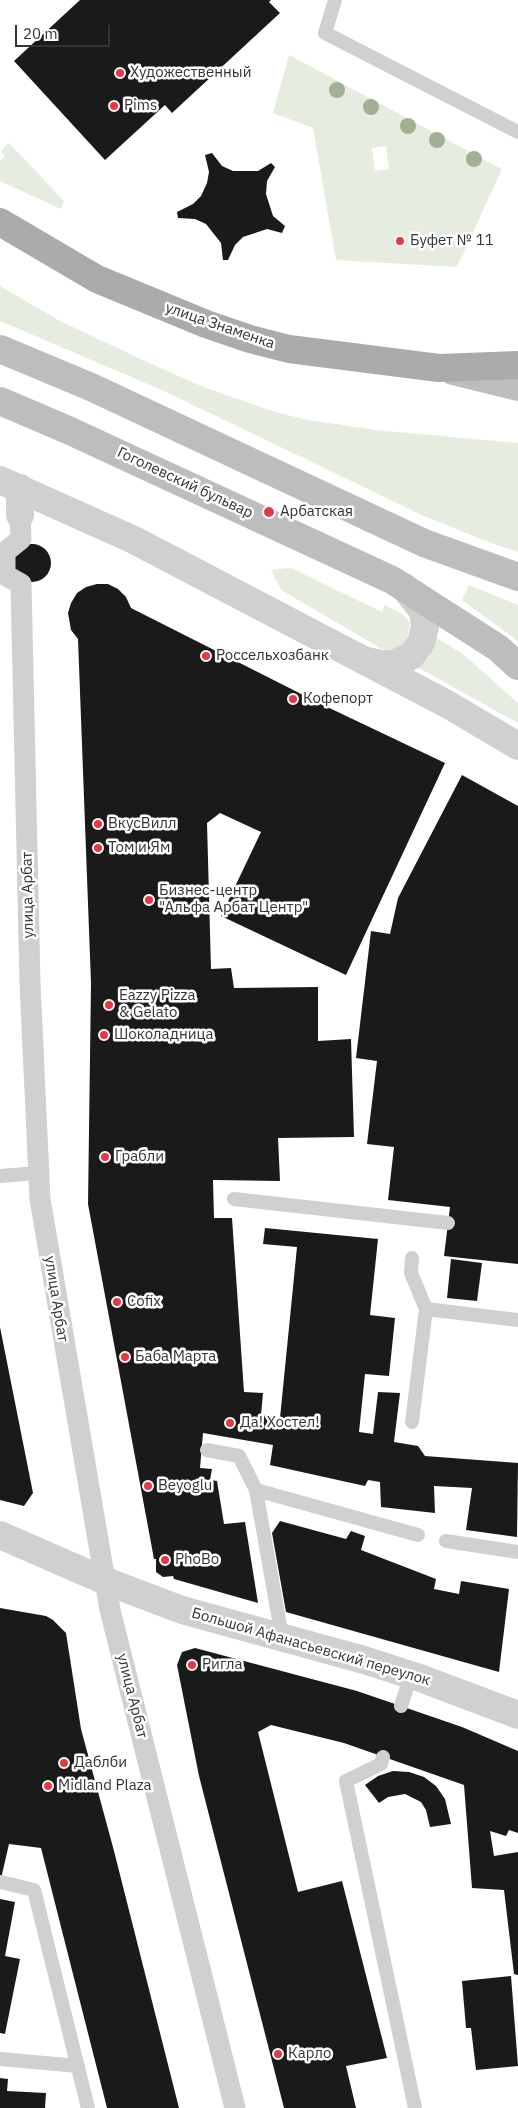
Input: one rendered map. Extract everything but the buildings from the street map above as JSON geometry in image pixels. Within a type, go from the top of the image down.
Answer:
[{"type":"main road","name":"улица Знаменка","points":[[0,222],[97,279],[206,324],[250,339],[289,349],[439,368],[518,365]]},
{"type":"main road","points":[[0,349],[90,387],[424,543],[514,575]]},
{"type":"main road","points":[[439,368],[518,387]]},
{"type":"main road","name":"Гоголевский бульвар","points":[[0,401],[238,508],[404,587],[498,648],[518,666]]},
{"type":"street","points":[[14,494],[134,540],[447,704],[518,746]]},
{"type":"street","name":"улица Арбат","points":[[14,494],[22,539],[5,552],[5,575],[21,584],[30,983],[40,1200],[103,1580],[235,2108]]},
{"type":"street","points":[[360,659],[381,664],[394,664],[411,656],[420,643],[425,627],[423,611],[404,587]]},
{"type":"street","name":"Большой Афанасьевский переулок","points":[[0,1536],[103,1580],[182,1610],[411,1675],[518,1715]]},
{"type":"lane","points":[[335,0],[325,33],[518,132]]},
{"type":"lane","points":[[0,1176],[38,1173]]},
{"type":"lane","points":[[234,1199],[448,1222]]},
{"type":"lane","points":[[412,1258],[411,1273],[426,1309],[412,1422]]},
{"type":"lane","points":[[426,1309],[518,1320]]},
{"type":"lane","points":[[207,1450],[239,1456],[256,1490],[282,1637]]},
{"type":"lane","points":[[256,1490],[418,1535]]},
{"type":"lane","points":[[446,1541],[518,1552]]},
{"type":"lane","points":[[401,1706],[411,1675]]},
{"type":"lane","points":[[383,1757],[381,1764],[346,1781],[415,2108]]},
{"type":"lane","points":[[1,1882],[34,1890],[88,2108]]},
{"type":"lane","points":[[0,2059],[78,2066]]},
{"type":"shaded area","points":[[289,55],[502,169],[457,267],[336,260],[313,128],[273,113]],"holes":[[[386,146],[389,169],[375,171],[372,148]]]},
{"type":"shaded area","points":[[9,143],[64,201],[61,209],[0,181],[0,161],[5,156],[1,151]]},
{"type":"shaded area","points":[[0,286],[58,320],[160,368],[206,388],[275,412],[308,420],[376,430],[518,443],[518,552],[424,516],[164,391],[0,321]]},
{"type":"shaded area","points":[[291,568],[382,612],[385,605],[404,615],[410,623],[407,641],[400,649],[393,651],[382,649],[281,590],[271,570]]},
{"type":"shaded area","points":[[469,585],[518,605],[518,641],[462,600]]},
{"type":"shaded area","points":[[437,638],[464,655],[518,703],[518,723],[417,667],[429,657]]},
{"type":"place","name":"Художественный","points":[[120,73]]},
{"type":"place","name":"Pims","points":[[114,106]]},
{"type":"place","name":"Буфет № 11","points":[[400,241]]},
{"type":"place","name":"Арбатская","points":[[269,512]]},
{"type":"place","name":"Россельхозбанк","points":[[206,656]]},
{"type":"place","name":"Кофепорт","points":[[293,699]]},
{"type":"place","name":"ВкусВилл","points":[[98,824]]},
{"type":"place","name":"Том и Ям","points":[[98,848]]},
{"type":"place","name":"Бизнес-центр \"Альфа Арбат Центр\"","points":[[149,900]]},
{"type":"place","name":"Eazzy Pizza & Gelato","points":[[109,1005]]},
{"type":"place","name":"Шоколадница","points":[[104,1035]]},
{"type":"place","name":"Грабли","points":[[105,1157]]},
{"type":"place","name":"Cofix","points":[[117,1302]]},
{"type":"place","name":"Баба Марта","points":[[125,1357]]},
{"type":"place","name":"Да! Хостел!","points":[[230,1423]]},
{"type":"place","name":"Beyoglu","points":[[148,1486]]},
{"type":"place","name":"PhoBo","points":[[165,1560]]},
{"type":"place","name":"Ригла","points":[[192,1665]]},
{"type":"place","name":"Даблби","points":[[64,1763]]},
{"type":"place","name":"Midland Plaza","points":[[48,1786]]},
{"type":"place","name":"Карло","points":[[278,2054]]}]
